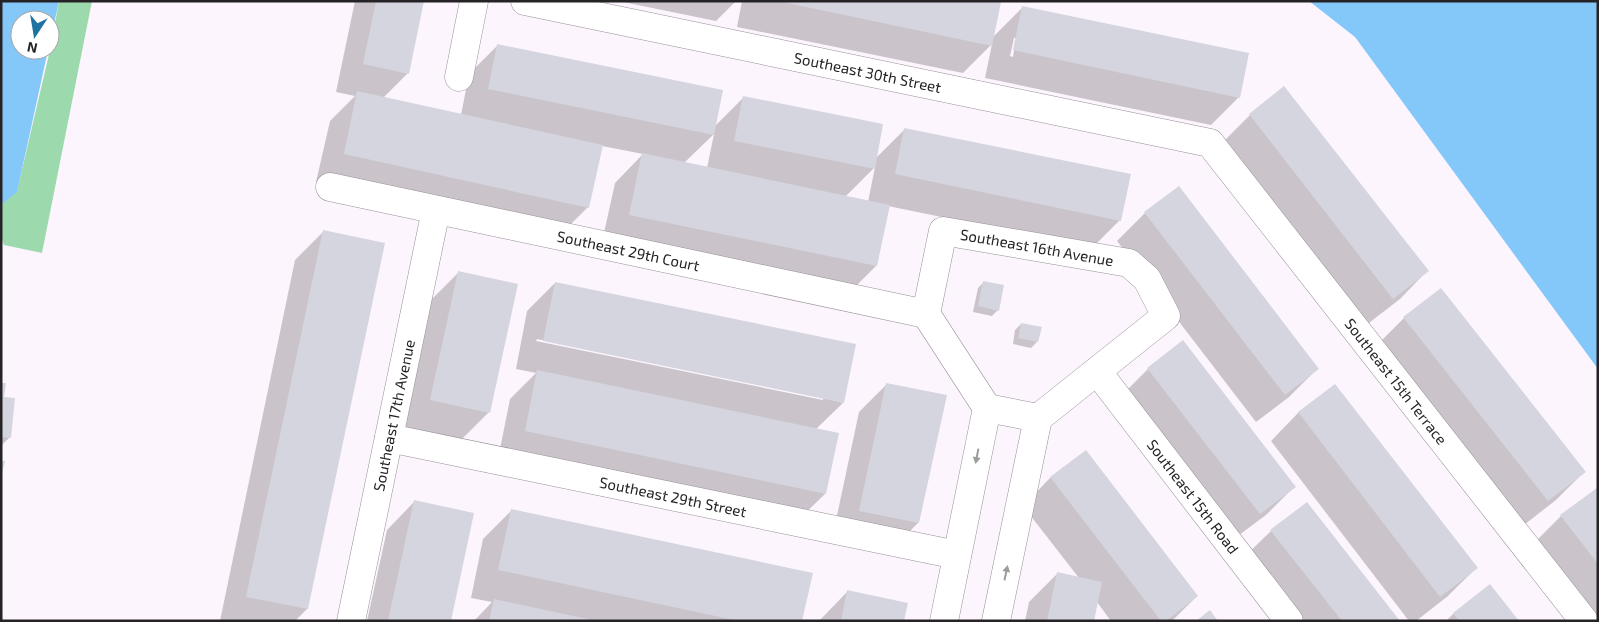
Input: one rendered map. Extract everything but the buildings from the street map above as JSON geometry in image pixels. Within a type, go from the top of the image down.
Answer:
[{"type":"street","points":[[459,77],[474,1]]},
{"type":"street","name":"Southeast 30th Street","points":[[525,1],[1210,143]]},
{"type":"street","name":"Southeast 15th Terrace","points":[[1210,143],[1584,621]]},
{"type":"street","name":"Southeast 29th Court","points":[[330,187],[926,314]]},
{"type":"street","name":"Southeast 17th Avenue","points":[[351,621],[436,210]]},
{"type":"street","name":"Southeast 16th Avenue","points":[[926,314],[943,231],[1129,263],[1147,279],[1166,316],[1038,418]]},
{"type":"street","points":[[926,314],[986,408],[944,621]]},
{"type":"street","name":"Southeast 15th Road","points":[[1097,371],[1289,621]]},
{"type":"street","points":[[986,408],[1038,418],[996,621]]},
{"type":"street","name":"Southeast 29th Street","points":[[389,438],[957,556]]},
{"type":"green space","points":[[59,1],[92,1],[42,253],[4,245],[1,237],[1,205],[17,191],[48,60],[60,60],[60,10],[57,10]]},
{"type":"water","points":[[1,1],[59,1],[57,10],[10,10],[10,60],[46,60],[17,192],[1,205]]},
{"type":"water","points":[[1309,1],[1598,1],[1598,369],[1355,37]]}]
